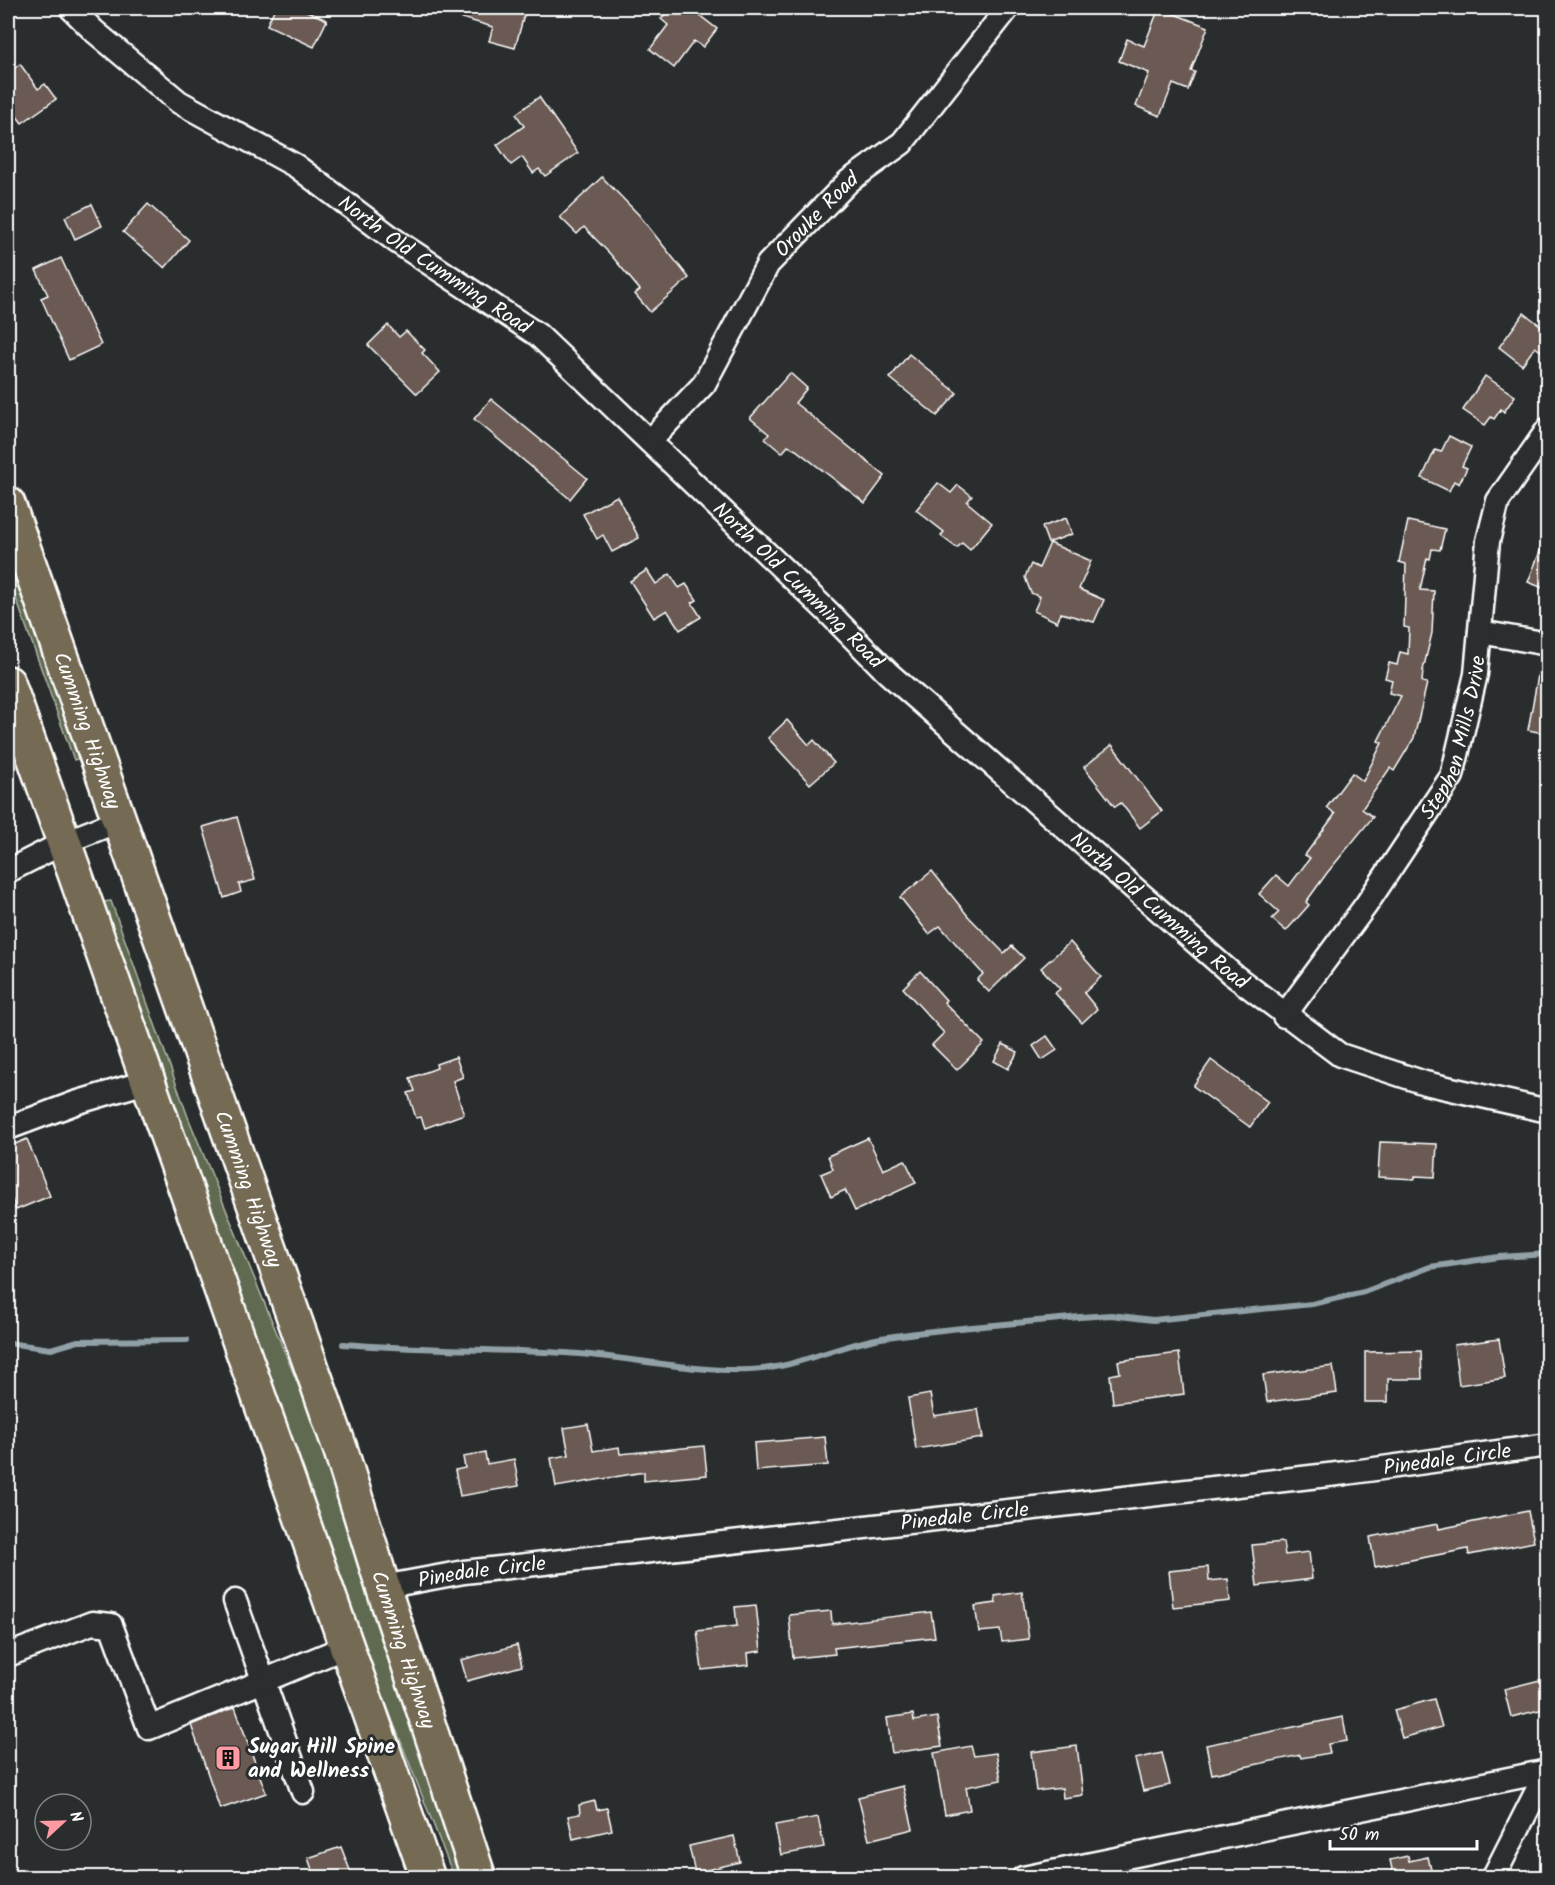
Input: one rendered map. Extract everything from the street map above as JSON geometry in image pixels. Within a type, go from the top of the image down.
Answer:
[{"type":"highway","name":"Cumming Highway","points":[[8,504],[342,1451],[383,1587],[479,1878]]},
{"type":"highway","points":[[8,683],[428,1878]]},
{"type":"street","name":"North Old Cumming Road","points":[[71,8],[94,31],[179,102],[296,166],[396,241],[538,335],[826,610],[888,673],[1232,974],[1284,1016],[1340,1055],[1425,1083],[1548,1111]]},
{"type":"street","name":"Orouke Road","points":[[650,441],[704,384],[768,264],[849,181],[902,143],[1008,8]]},
{"type":"street","name":"Stephen Mills Drive","points":[[1284,1016],[1366,905],[1452,776],[1476,674],[1488,541],[1498,501],[1548,429]]},
{"type":"street","points":[[1480,632],[1548,644]]},
{"type":"street","points":[[8,871],[65,842],[121,820]]},
{"type":"street","points":[[8,1128],[75,1103],[149,1081]]},
{"type":"street","name":"Pinedale Circle","points":[[383,1587],[464,1572],[1346,1473],[1548,1445]]},
{"type":"street","points":[[235,1601],[303,1792]]},
{"type":"street","points":[[8,1654],[92,1623],[111,1625],[149,1728],[265,1683],[348,1646]]},
{"type":"street","points":[[1023,1878],[1547,1771]]},
{"type":"street","points":[[1493,1878],[1547,1771]]},
{"type":"green space","points":[[8,541],[85,756],[74,760],[8,576]]},
{"type":"green space","points":[[111,901],[188,1117],[341,1489],[468,1877],[454,1877],[307,1503],[103,902]]},
{"type":"building","points":[[275,8],[300,8],[327,20],[314,47],[267,25]]},
{"type":"building","points":[[442,8],[526,8],[515,48],[489,41],[493,27],[441,12]]},
{"type":"building","points":[[670,8],[690,8],[717,29],[703,47],[694,41],[674,68],[650,49],[668,25],[661,19]]},
{"type":"building","points":[[1159,8],[1208,27],[1191,71],[1195,72],[1188,90],[1173,84],[1160,116],[1136,106],[1149,73],[1119,61],[1127,39],[1144,46]]},
{"type":"building","points":[[20,64],[38,89],[45,84],[56,99],[22,123],[9,106],[14,103],[8,94],[8,73]]},
{"type":"building","points":[[539,97],[578,153],[545,176],[539,169],[533,173],[522,157],[511,165],[497,145],[524,126],[516,114]]},
{"type":"building","points":[[602,177],[639,215],[689,278],[650,312],[635,294],[640,290],[611,255],[584,227],[577,234],[560,217]]},
{"type":"building","points":[[92,204],[102,226],[75,239],[65,217]]},
{"type":"building","points":[[148,204],[189,240],[165,268],[123,232]]},
{"type":"building","points":[[61,258],[101,345],[69,360],[41,298],[48,295],[36,270]]},
{"type":"building","points":[[1524,313],[1548,331],[1548,356],[1535,347],[1522,365],[1499,347]]},
{"type":"building","points":[[388,325],[399,337],[406,331],[425,350],[422,353],[440,372],[417,394],[368,345]]},
{"type":"building","points":[[909,354],[957,393],[937,416],[890,378]]},
{"type":"building","points":[[790,373],[807,388],[795,403],[885,476],[865,503],[796,450],[788,446],[782,453],[765,439],[769,434],[750,418]]},
{"type":"building","points":[[1485,376],[1515,396],[1504,412],[1501,409],[1494,419],[1491,417],[1485,425],[1463,410]]},
{"type":"building","points":[[491,399],[587,478],[570,499],[474,419]]},
{"type":"building","points":[[1449,436],[1471,447],[1462,466],[1467,468],[1459,484],[1454,481],[1449,491],[1422,478],[1435,450],[1441,452]]},
{"type":"building","points":[[938,483],[951,493],[958,485],[972,496],[967,502],[992,523],[970,550],[962,543],[957,548],[941,536],[944,532],[916,510]]},
{"type":"building","points":[[617,496],[639,538],[612,552],[603,535],[597,539],[583,514]]},
{"type":"building","points":[[1066,518],[1072,534],[1048,543],[1042,527]]},
{"type":"building","points":[[1408,521],[1445,529],[1440,550],[1432,549],[1430,559],[1427,558],[1420,590],[1434,591],[1432,633],[1422,682],[1427,683],[1414,738],[1394,771],[1390,768],[1362,809],[1373,817],[1327,873],[1306,902],[1309,905],[1286,931],[1272,919],[1279,912],[1259,894],[1276,875],[1289,886],[1310,858],[1305,855],[1335,814],[1327,807],[1352,773],[1363,781],[1382,743],[1378,741],[1401,696],[1389,693],[1392,680],[1385,678],[1389,663],[1397,665],[1400,652],[1408,654],[1409,628],[1404,627],[1406,564],[1399,562]]},
{"type":"building","points":[[1546,536],[1548,536],[1548,590],[1528,582]]},
{"type":"building","points":[[1050,543],[1091,561],[1079,589],[1104,600],[1094,622],[1061,613],[1057,622],[1034,611],[1040,597],[1031,593],[1025,577],[1031,564],[1039,568]]},
{"type":"building","points":[[647,570],[656,584],[670,574],[679,588],[686,584],[697,600],[692,603],[701,617],[680,630],[667,610],[654,618],[630,581]]},
{"type":"building","points":[[1539,670],[1548,671],[1548,734],[1528,730]]},
{"type":"building","points":[[787,720],[809,745],[814,740],[834,763],[810,784],[768,738]]},
{"type":"building","points":[[1112,745],[1162,811],[1140,828],[1121,803],[1115,807],[1084,767]]},
{"type":"building","points":[[237,817],[255,880],[239,884],[241,892],[224,898],[203,827]]},
{"type":"building","points":[[932,871],[968,916],[1004,953],[1012,946],[1024,958],[989,992],[977,980],[983,974],[940,926],[929,934],[900,897]]},
{"type":"building","points":[[1070,942],[1101,977],[1084,993],[1097,1009],[1082,1023],[1055,993],[1060,989],[1041,968]]},
{"type":"building","points":[[920,971],[946,1000],[944,1002],[984,1043],[957,1070],[932,1045],[944,1033],[903,988]]},
{"type":"building","points":[[1047,1036],[1057,1050],[1042,1060],[1033,1046]]},
{"type":"building","points":[[1003,1044],[1018,1052],[1008,1069],[994,1061]]},
{"type":"building","points":[[456,1057],[463,1077],[453,1081],[464,1114],[425,1128],[421,1117],[416,1118],[408,1093],[415,1091],[410,1078],[437,1068],[436,1064]]},
{"type":"building","points":[[1211,1060],[1268,1102],[1250,1127],[1193,1086]]},
{"type":"building","points":[[868,1138],[883,1170],[905,1160],[916,1183],[855,1211],[845,1190],[831,1197],[821,1174],[833,1169],[828,1156]]},
{"type":"building","points":[[27,1139],[50,1196],[16,1210],[8,1188],[8,1147]]},
{"type":"building","points":[[1380,1142],[1437,1144],[1435,1177],[1415,1176],[1415,1179],[1378,1177]]},
{"type":"building","points":[[1499,1339],[1505,1378],[1459,1385],[1454,1345]]},
{"type":"building","points":[[1421,1351],[1422,1379],[1388,1379],[1388,1402],[1365,1402],[1365,1352]]},
{"type":"building","points":[[1179,1353],[1184,1394],[1113,1403],[1110,1375],[1120,1373],[1118,1361]]},
{"type":"building","points":[[1333,1366],[1337,1393],[1267,1402],[1263,1375]]},
{"type":"building","points":[[930,1394],[934,1416],[978,1409],[983,1438],[916,1449],[908,1398]]},
{"type":"building","points":[[588,1424],[593,1451],[619,1447],[620,1454],[704,1446],[707,1475],[644,1481],[644,1472],[556,1487],[551,1458],[569,1455],[564,1428]]},
{"type":"building","points":[[825,1437],[828,1465],[756,1471],[754,1443]]},
{"type":"building","points":[[485,1453],[487,1464],[514,1459],[519,1486],[460,1496],[455,1470],[465,1468],[463,1457]]},
{"type":"building","points":[[1528,1511],[1534,1542],[1469,1555],[1468,1549],[1375,1567],[1370,1537],[1438,1524],[1439,1529]]},
{"type":"building","points":[[1283,1542],[1285,1555],[1309,1552],[1312,1579],[1257,1586],[1252,1545]]},
{"type":"building","points":[[1208,1567],[1209,1581],[1228,1579],[1230,1601],[1173,1607],[1169,1571]]},
{"type":"building","points":[[1022,1592],[1029,1639],[1002,1642],[1000,1630],[979,1632],[975,1606],[996,1603],[995,1596]]},
{"type":"building","points":[[756,1605],[761,1651],[748,1653],[749,1665],[702,1670],[697,1631],[737,1626],[735,1607]]},
{"type":"building","points":[[831,1611],[832,1624],[931,1612],[935,1637],[834,1648],[835,1654],[793,1658],[789,1615]]},
{"type":"building","points":[[517,1645],[522,1666],[467,1681],[461,1660]]},
{"type":"building","points":[[1548,1678],[1548,1708],[1511,1717],[1504,1689]]},
{"type":"building","points":[[1434,1699],[1442,1727],[1402,1738],[1394,1710]]},
{"type":"building","name":"Sugar Hill Spine and Wellness","points":[[235,1707],[266,1793],[220,1809],[191,1725]]},
{"type":"building","points":[[913,1714],[914,1721],[937,1717],[942,1746],[892,1753],[887,1718]]},
{"type":"building","points":[[1343,1717],[1347,1741],[1328,1744],[1330,1753],[1301,1758],[1300,1755],[1212,1774],[1206,1745]]},
{"type":"building","points":[[971,1746],[974,1756],[996,1753],[1001,1780],[966,1787],[970,1810],[945,1815],[934,1753]]},
{"type":"building","points":[[1077,1746],[1083,1795],[1063,1798],[1062,1788],[1036,1791],[1031,1752]]},
{"type":"building","points":[[1162,1753],[1170,1785],[1143,1791],[1135,1759]]},
{"type":"building","points":[[903,1786],[913,1829],[869,1840],[858,1797]]},
{"type":"building","points":[[595,1801],[597,1810],[607,1808],[612,1830],[573,1839],[568,1816],[580,1814],[579,1805]]},
{"type":"building","points":[[818,1817],[824,1847],[781,1855],[775,1825]]},
{"type":"building","points":[[734,1836],[740,1862],[695,1873],[689,1846]]},
{"type":"building","points":[[341,1847],[353,1878],[315,1878],[308,1858]]},
{"type":"building","points":[[1408,1856],[1409,1861],[1428,1857],[1433,1878],[1394,1878],[1390,1860]]},
{"type":"waterway","points":[[343,1344],[565,1353],[704,1369],[750,1370],[784,1365],[881,1338],[930,1331],[1111,1315],[1153,1320],[1312,1304],[1364,1292],[1430,1267],[1499,1257],[1548,1254]]},
{"type":"waterway","points":[[8,1343],[51,1349],[78,1341],[187,1340]]},
{"type":"place","name":"Sugar Hill Spine and Wellness","points":[[228,1758]]}]
